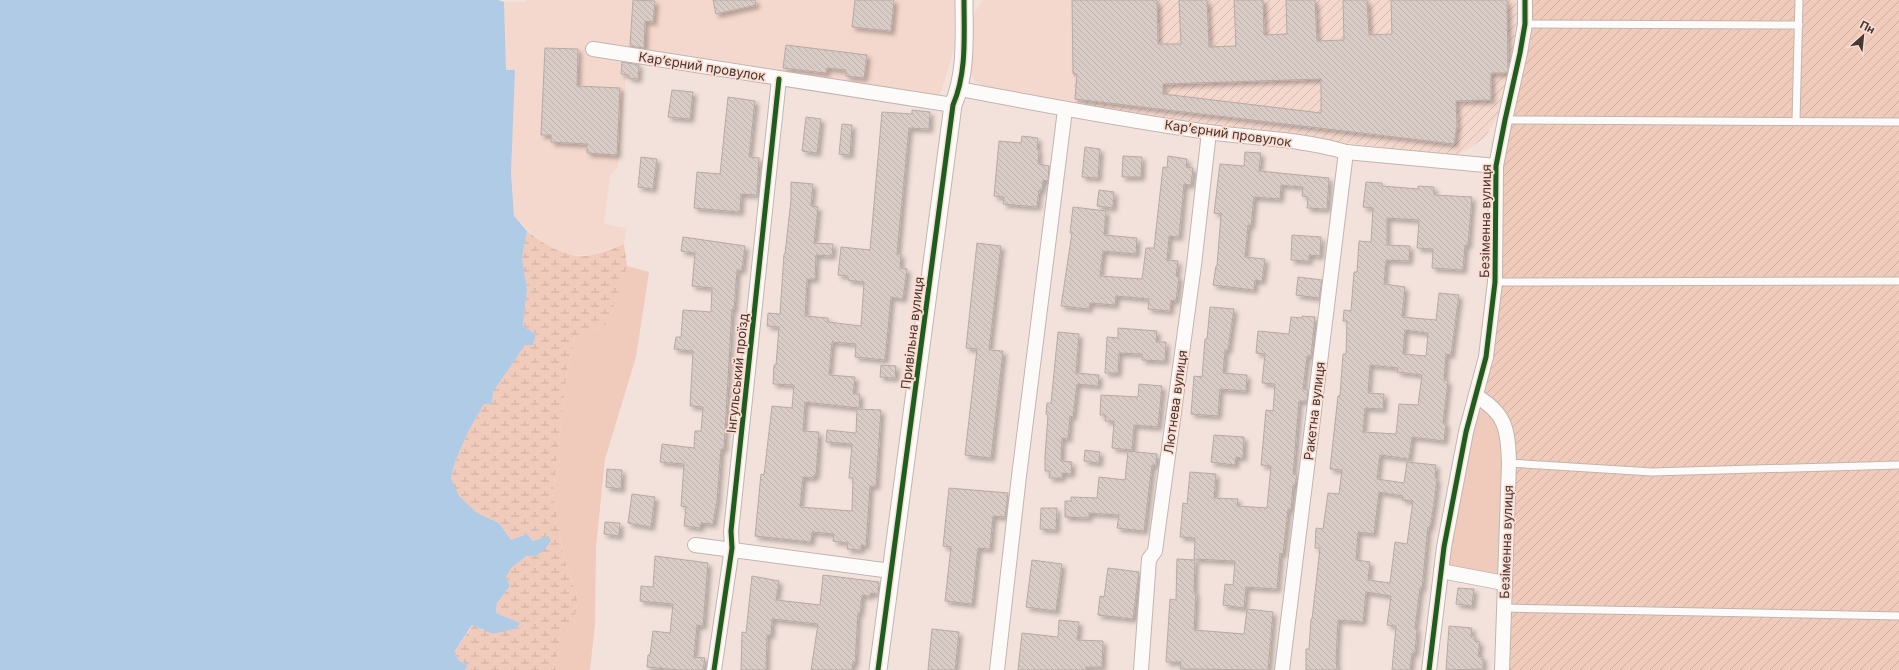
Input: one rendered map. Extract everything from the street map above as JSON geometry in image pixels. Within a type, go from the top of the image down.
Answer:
[{"type":"street","name":"Привільна вулиця","points":[[878,670],[953,105],[960,89],[964,44],[964,0]]},
{"type":"street","name":"Безіменна вулиця","points":[[1502,670],[1509,463],[1508,441],[1505,426],[1490,404],[1476,396],[1486,357],[1495,282],[1496,166],[1520,53],[1525,24],[1525,0]]},
{"type":"street","name":"Карʼєрний провулок","points":[[593,49],[953,105]]},
{"type":"street","name":"Інгульський проїзд","points":[[714,670],[732,548],[731,531],[779,78]]},
{"type":"street","name":"Карʼєрний провулок","points":[[960,89],[1065,110],[1209,132],[1327,146],[1346,152],[1496,166]]},
{"type":"street","points":[[997,670],[1065,110]]},
{"type":"street","name":"Лютнева вулиця","points":[[1141,670],[1149,560],[1155,551],[1194,265],[1209,132]]},
{"type":"street","name":"Ракетна вулиця","points":[[1282,670],[1346,152]]},
{"type":"street","points":[[1429,670],[1444,548],[1466,432],[1476,396]]},
{"type":"street","points":[[695,545],[732,548],[891,571]]},
{"type":"street","points":[[1441,571],[1504,583]]},
{"type":"lane","points":[[1796,121],[1800,0]]},
{"type":"lane","points":[[1525,24],[1799,25]]},
{"type":"lane","points":[[1505,120],[1899,122]]},
{"type":"lane","points":[[1495,282],[1899,281]]},
{"type":"lane","points":[[1509,463],[1652,472],[1899,465]]},
{"type":"lane","points":[[1504,608],[1899,616]]},
{"type":"shaded area","points":[[527,0],[954,0],[954,50],[942,89],[938,96],[643,50],[642,69],[639,70],[638,76],[626,75],[618,167],[610,176],[604,224],[626,228],[624,244],[590,256],[565,254],[542,243],[514,217],[511,173],[515,71],[506,70],[504,2],[526,2]]},
{"type":"shaded area","points":[[983,0],[1072,0],[1074,105],[984,87],[974,80],[970,71],[974,13]]},
{"type":"shaded area","points":[[1072,0],[1520,0],[1520,24],[1510,79],[1499,114],[1486,136],[1472,147],[1455,156],[1210,127],[1074,105]]},
{"type":"green space","points":[[1530,0],[1899,0],[1899,670],[1506,670],[1510,441],[1481,394],[1501,165]]},
{"type":"green space","points":[[527,231],[549,246],[575,256],[596,254],[624,244],[627,266],[608,324],[575,338],[567,370],[553,493],[563,556],[578,597],[574,624],[560,636],[555,670],[465,670],[468,665],[459,661],[454,652],[473,625],[482,630],[517,628],[520,623],[496,613],[497,603],[510,586],[506,577],[510,568],[528,556],[548,536],[533,541],[527,534],[511,540],[499,523],[477,513],[458,496],[451,478],[455,462],[468,432],[484,404],[492,404],[493,392],[525,345],[533,345],[536,334],[523,326],[527,289],[522,258]]},
{"type":"green space","points":[[627,266],[649,272],[636,357],[605,459],[596,547],[595,624],[590,670],[555,670],[560,636],[574,624],[578,597],[563,556],[553,493],[567,370],[575,338],[608,324]]},
{"type":"green space","points":[[1482,406],[1503,427],[1499,576],[1450,567],[1447,559],[1475,411]]},
{"type":"water","points":[[0,0],[498,0],[504,2],[506,70],[515,70],[511,173],[514,216],[527,231],[522,258],[527,289],[523,326],[536,334],[533,345],[525,345],[493,392],[492,404],[484,404],[468,432],[455,462],[451,478],[459,496],[477,513],[499,523],[511,540],[527,534],[533,541],[548,536],[551,541],[544,550],[536,556],[527,556],[511,568],[506,577],[510,586],[497,603],[496,613],[520,623],[517,628],[493,634],[472,625],[454,652],[459,661],[468,665],[465,670],[0,670]]},
{"type":"building","points":[[633,0],[655,1],[653,22],[645,21],[644,48],[630,46]]},
{"type":"building","points":[[713,0],[755,0],[756,5],[716,14]]},
{"type":"building","points":[[855,0],[894,0],[891,31],[852,27]]},
{"type":"building","points":[[1072,0],[1157,0],[1158,44],[1181,44],[1179,0],[1207,0],[1209,47],[1236,46],[1234,0],[1263,0],[1264,35],[1287,34],[1286,0],[1315,0],[1317,41],[1344,40],[1343,0],[1367,0],[1369,35],[1392,34],[1391,0],[1507,0],[1507,73],[1491,73],[1491,100],[1456,101],[1457,126],[1454,144],[1075,99],[1077,74],[1073,74]],"holes":[[[1321,79],[1321,113],[1163,94],[1163,84]]]},
{"type":"building","points":[[786,45],[867,55],[864,78],[846,76],[846,70],[827,68],[826,73],[783,68]]},
{"type":"building","points":[[545,48],[578,49],[577,86],[620,88],[617,155],[587,153],[587,144],[551,142],[551,135],[541,135]]},
{"type":"building","points":[[622,62],[639,65],[638,79],[629,78],[629,75],[621,74]]},
{"type":"building","points":[[672,90],[693,92],[690,119],[668,117]]},
{"type":"building","points":[[728,97],[755,101],[749,157],[759,158],[757,195],[741,194],[740,212],[694,208],[697,172],[720,174]]},
{"type":"building","points":[[912,110],[930,112],[929,129],[909,128],[897,254],[901,254],[900,268],[907,269],[903,299],[891,297],[885,360],[855,357],[856,344],[832,342],[829,375],[855,377],[853,394],[860,394],[859,408],[805,402],[803,431],[819,432],[816,475],[814,475],[814,478],[803,477],[800,507],[852,511],[853,478],[849,478],[852,444],[826,442],[827,430],[856,433],[857,409],[881,410],[876,486],[870,486],[866,546],[861,545],[861,550],[847,549],[848,543],[833,541],[834,534],[812,532],[811,542],[755,536],[761,474],[764,475],[772,406],[792,408],[794,385],[773,384],[779,327],[767,326],[768,313],[780,314],[784,254],[791,200],[791,182],[813,184],[811,206],[818,207],[814,243],[833,244],[832,256],[816,255],[815,279],[807,279],[805,316],[828,318],[828,322],[861,326],[864,282],[848,280],[848,276],[838,275],[841,247],[870,250],[882,112],[912,114]]},
{"type":"building","points":[[806,117],[821,119],[817,153],[802,151]]},
{"type":"building","points":[[842,124],[852,125],[850,155],[839,154]]},
{"type":"building","points":[[1022,136],[1038,138],[1038,164],[1049,166],[1048,181],[1043,180],[1042,190],[1039,190],[1037,207],[1003,204],[1004,197],[994,196],[999,141],[1021,143]]},
{"type":"building","points":[[1085,147],[1100,149],[1098,178],[1082,177]]},
{"type":"building","points":[[1245,152],[1261,153],[1259,171],[1329,178],[1327,209],[1307,208],[1308,197],[1302,196],[1303,187],[1281,185],[1280,199],[1254,197],[1251,226],[1248,225],[1245,257],[1265,259],[1262,281],[1255,280],[1254,290],[1213,285],[1217,266],[1221,214],[1214,213],[1220,164],[1244,166]]},
{"type":"building","points":[[1123,156],[1142,157],[1141,177],[1122,177]]},
{"type":"building","points":[[1168,156],[1187,159],[1186,167],[1193,168],[1191,185],[1184,184],[1179,237],[1169,236],[1167,260],[1178,261],[1176,276],[1179,277],[1176,301],[1171,300],[1170,311],[1148,309],[1149,299],[1116,296],[1115,305],[1090,303],[1089,309],[1061,306],[1072,233],[1070,233],[1073,207],[1106,211],[1104,235],[1137,238],[1136,254],[1103,251],[1100,276],[1142,279],[1146,248],[1154,248],[1163,167],[1167,168]]},
{"type":"building","points":[[641,157],[657,159],[653,189],[638,187]]},
{"type":"building","points":[[1366,182],[1382,183],[1382,186],[1418,189],[1418,186],[1434,187],[1434,195],[1472,197],[1468,245],[1465,245],[1463,270],[1432,268],[1433,249],[1417,248],[1419,220],[1387,218],[1387,245],[1410,246],[1409,261],[1386,260],[1384,284],[1405,287],[1402,317],[1436,320],[1439,293],[1459,295],[1451,355],[1446,354],[1444,380],[1448,381],[1443,423],[1446,423],[1444,441],[1412,437],[1409,459],[1380,455],[1377,479],[1404,483],[1407,462],[1436,465],[1435,478],[1437,479],[1434,504],[1430,527],[1428,527],[1422,588],[1420,588],[1415,628],[1417,629],[1415,653],[1412,653],[1410,670],[1392,670],[1396,626],[1387,625],[1391,596],[1366,592],[1363,622],[1338,620],[1336,659],[1337,670],[1306,670],[1306,649],[1309,649],[1311,619],[1320,548],[1315,548],[1316,528],[1323,529],[1328,493],[1339,494],[1342,470],[1330,469],[1338,396],[1340,396],[1343,354],[1346,354],[1347,321],[1343,321],[1344,310],[1351,311],[1354,272],[1357,272],[1359,241],[1371,242],[1373,208],[1363,207]],"holes":[[[1405,330],[1428,333],[1426,356],[1403,354]],[[1370,365],[1398,368],[1397,372],[1422,375],[1418,405],[1399,404],[1396,434],[1363,432],[1365,408],[1383,409],[1384,394],[1368,393]],[[1379,492],[1403,496],[1402,500],[1413,501],[1407,544],[1395,542],[1390,583],[1368,580],[1370,562],[1356,560],[1358,532],[1374,534]]]},
{"type":"building","points":[[1099,190],[1114,192],[1113,208],[1097,206]]},
{"type":"building","points":[[1292,235],[1321,237],[1320,256],[1309,255],[1309,261],[1291,260]]},
{"type":"building","points":[[683,237],[745,246],[742,270],[737,270],[734,309],[732,309],[724,449],[721,449],[717,501],[713,524],[701,523],[700,528],[684,526],[686,507],[681,506],[684,464],[660,462],[662,444],[694,448],[695,431],[701,431],[703,407],[690,406],[693,351],[674,349],[676,337],[681,337],[683,310],[711,312],[712,288],[692,286],[695,253],[681,251]]},
{"type":"building","points":[[977,243],[1001,246],[989,350],[1003,351],[991,458],[965,455],[977,349],[966,348]]},
{"type":"building","points":[[1298,277],[1322,280],[1319,298],[1296,295]]},
{"type":"building","points":[[1210,307],[1234,309],[1228,350],[1225,350],[1223,373],[1247,375],[1246,391],[1220,389],[1218,416],[1191,414],[1194,376],[1202,377],[1205,339],[1207,339]]},
{"type":"building","points":[[1302,316],[1315,317],[1311,356],[1307,356],[1303,389],[1308,390],[1307,401],[1299,401],[1293,474],[1297,475],[1295,485],[1293,485],[1291,509],[1288,509],[1283,554],[1280,553],[1277,589],[1246,587],[1244,608],[1223,605],[1225,584],[1233,585],[1235,561],[1194,559],[1195,538],[1180,537],[1183,503],[1187,504],[1190,472],[1216,474],[1214,498],[1238,499],[1237,506],[1267,508],[1271,466],[1261,465],[1266,410],[1273,411],[1275,384],[1262,383],[1265,354],[1256,353],[1258,331],[1289,334],[1291,317],[1302,318]]},
{"type":"building","points":[[1118,328],[1157,331],[1156,342],[1166,342],[1165,361],[1142,360],[1142,354],[1119,353],[1118,373],[1105,373],[1107,337],[1118,338]]},
{"type":"building","points":[[1058,332],[1079,334],[1076,373],[1099,375],[1098,386],[1077,384],[1073,417],[1070,416],[1068,439],[1062,438],[1061,461],[1072,462],[1071,474],[1062,473],[1062,478],[1049,478],[1050,471],[1045,471],[1048,415],[1046,414],[1047,403],[1051,403]]},
{"type":"building","points":[[881,365],[896,366],[895,378],[880,377]]},
{"type":"building","points":[[1139,384],[1162,386],[1158,427],[1134,425],[1132,450],[1112,448],[1114,421],[1105,421],[1106,415],[1100,415],[1101,395],[1138,397]]},
{"type":"building","points":[[1214,435],[1244,437],[1243,458],[1236,457],[1235,465],[1211,462]]},
{"type":"building","points":[[1085,450],[1100,452],[1099,463],[1084,461]]},
{"type":"building","points":[[1128,451],[1157,454],[1156,465],[1152,465],[1144,531],[1117,528],[1119,515],[1089,513],[1089,518],[1065,517],[1065,501],[1071,501],[1071,497],[1097,498],[1099,477],[1125,480]]},
{"type":"building","points":[[607,469],[622,470],[621,489],[606,487]]},
{"type":"building","points":[[949,488],[1008,493],[1005,517],[993,516],[990,549],[978,548],[972,604],[945,601],[951,547],[943,546]]},
{"type":"building","points":[[632,494],[655,497],[651,527],[628,523]]},
{"type":"building","points":[[1041,508],[1057,508],[1056,530],[1040,529]]},
{"type":"building","points":[[605,522],[620,523],[619,536],[604,534]]},
{"type":"building","points":[[655,556],[708,563],[703,626],[697,625],[694,657],[705,658],[703,670],[679,670],[647,667],[653,631],[670,633],[673,604],[640,601],[641,586],[653,587]]},
{"type":"building","points":[[1177,559],[1195,560],[1194,592],[1196,593],[1194,630],[1244,634],[1247,609],[1273,612],[1268,670],[1180,669],[1181,662],[1166,662],[1170,599],[1176,600]]},
{"type":"building","points":[[1032,560],[1062,564],[1056,611],[1026,607]]},
{"type":"building","points":[[1108,568],[1139,572],[1133,619],[1098,615],[1100,596],[1104,597]]},
{"type":"building","points":[[823,575],[879,582],[878,594],[871,593],[870,596],[862,595],[860,613],[858,613],[855,663],[853,662],[852,670],[811,670],[818,624],[772,619],[771,635],[767,635],[766,670],[741,670],[742,632],[746,633],[752,576],[779,581],[776,600],[820,605]]},
{"type":"building","points":[[1458,588],[1474,589],[1472,606],[1456,604]]},
{"type":"building","points":[[1059,620],[1079,622],[1077,640],[1103,641],[1102,667],[1086,667],[1086,670],[1018,670],[1022,633],[1058,637]]},
{"type":"building","points":[[1449,626],[1472,628],[1471,636],[1475,636],[1475,641],[1480,642],[1478,656],[1483,657],[1483,669],[1446,670]]},
{"type":"building","points":[[932,629],[959,632],[955,670],[928,670]]},
{"type":"cycle path","points":[[878,670],[953,105],[961,80],[963,67],[964,0]]},
{"type":"cycle path","points":[[1429,670],[1444,547],[1466,432],[1486,357],[1495,282],[1496,166],[1520,53],[1525,24],[1525,0]]},
{"type":"cycle path","points":[[714,670],[732,548],[731,531],[779,79]]}]
